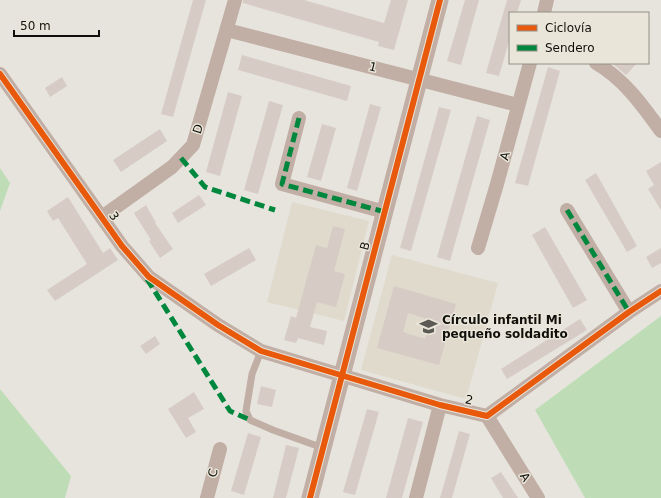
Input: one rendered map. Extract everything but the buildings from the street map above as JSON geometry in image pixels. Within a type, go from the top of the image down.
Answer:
[{"type":"street","name":"D","points":[[102,217],[172,167],[193,145],[235,0]]},
{"type":"street","name":"B","points":[[310,498],[440,0]]},
{"type":"street","points":[[544,12],[547,0]]},
{"type":"street","name":"1","points":[[227,30],[420,78],[518,105]]},
{"type":"street","name":"A","points":[[478,248],[530,64]]},
{"type":"street","points":[[598,64],[606,68],[638,100],[661,131]]},
{"type":"street","name":"3","points":[[0,74],[122,246],[149,277],[242,340]]},
{"type":"street","points":[[299,118],[282,184],[385,212]]},
{"type":"street","points":[[567,210],[629,312]]},
{"type":"street","name":"2","points":[[242,340],[261,351],[440,405],[487,416],[661,290]]},
{"type":"street","points":[[416,498],[440,405]]},
{"type":"street","name":"A","points":[[487,416],[538,498]]},
{"type":"street","name":"C","points":[[207,498],[220,449]]},
{"type":"lane","points":[[261,351],[252,374],[246,410],[250,420],[272,430],[323,448]]},
{"type":"shaded area","points":[[292,202],[369,221],[344,321],[267,302]]},
{"type":"shaded area","name":"Círculo infantil Mi pequeño soldadito","points":[[392,255],[498,283],[466,399],[361,370]]},
{"type":"green space","points":[[0,168],[10,183],[0,211]]},
{"type":"green space","points":[[661,316],[661,498],[585,498],[535,410]]},
{"type":"green space","points":[[0,389],[71,476],[65,498],[0,498]]},
{"type":"marked path","points":[[299,118],[282,184],[385,212]]},
{"type":"marked path","points":[[181,158],[205,187],[275,210]]},
{"type":"marked path","points":[[567,210],[629,312]]},
{"type":"marked path","points":[[147,279],[230,411],[250,420]]},
{"type":"cycle path","points":[[310,498],[440,0]]},
{"type":"cycle path","points":[[0,74],[122,246],[149,277],[218,325],[261,351],[440,405],[487,416],[629,312],[661,291]]},
{"type":"place","name":"Círculo infantil Mi pequeño soldadito","points":[[429,327]]}]
